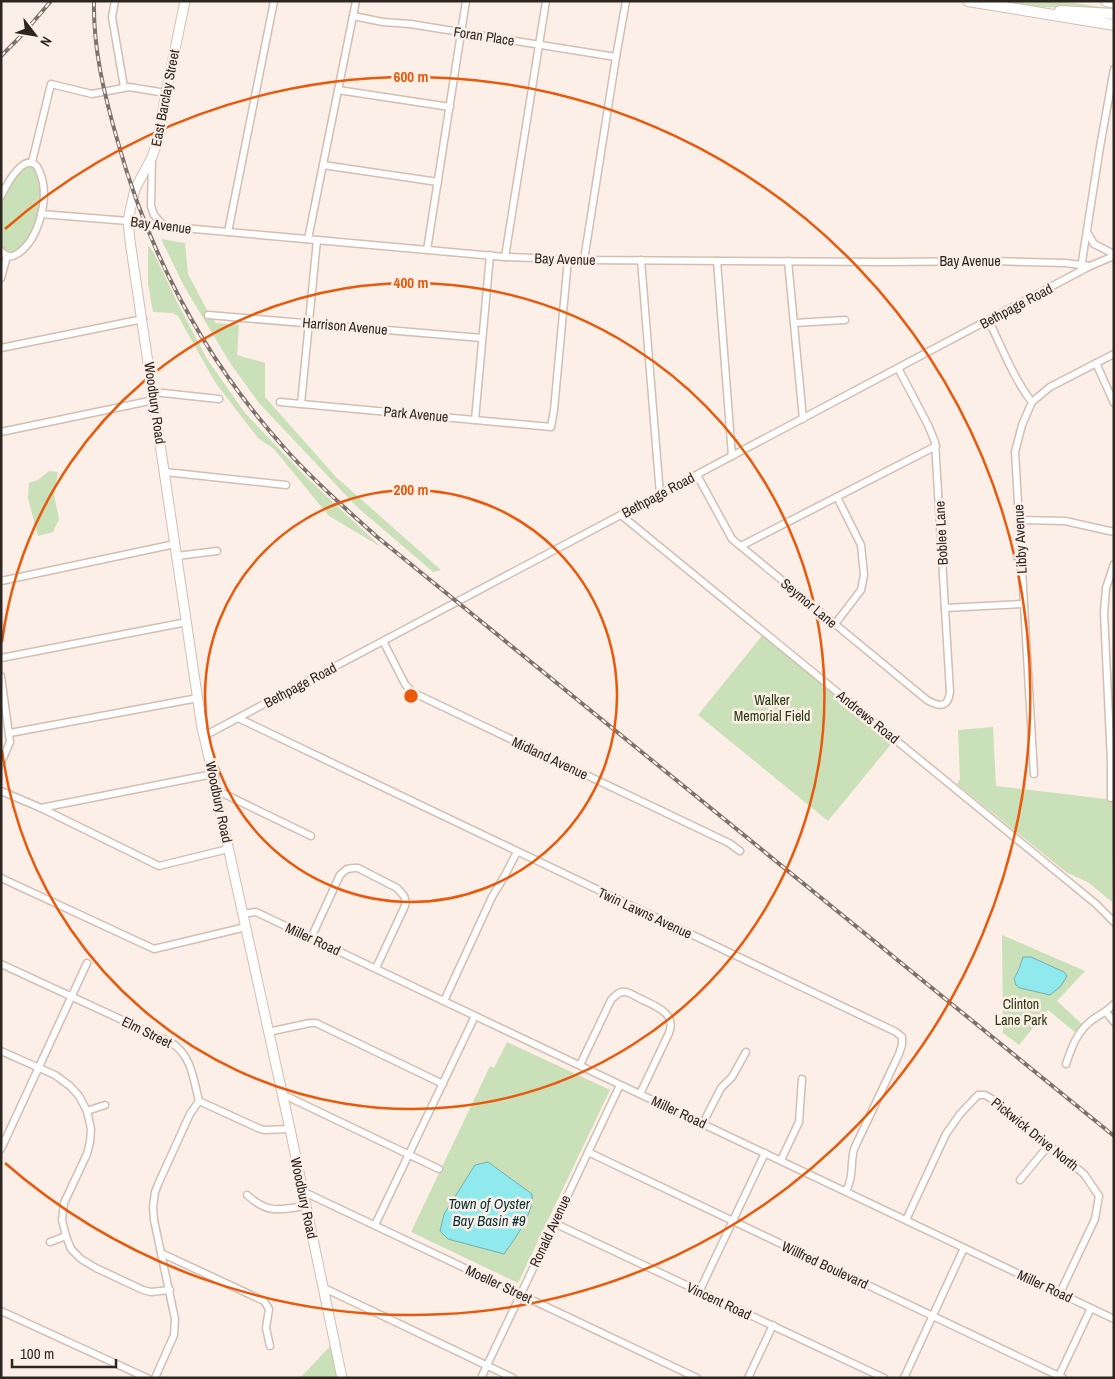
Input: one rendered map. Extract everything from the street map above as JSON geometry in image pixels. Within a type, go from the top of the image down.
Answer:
[{"type":"main road","name":"East Barclay Street","points":[[128,221],[135,189],[152,157],[157,143],[185,1]]},
{"type":"main road","points":[[968,1],[1114,25]]},
{"type":"main road","points":[[1106,1],[1114,3]]},
{"type":"main road","points":[[1027,11],[1114,14]]},
{"type":"main road","name":"Woodbury Road","points":[[128,221],[204,736],[342,1378]]},
{"type":"street","points":[[115,1],[112,17],[124,87]]},
{"type":"street","points":[[228,232],[274,1]]},
{"type":"street","points":[[308,239],[356,1]]},
{"type":"street","points":[[427,250],[466,1]]},
{"type":"street","points":[[505,257],[546,1]]},
{"type":"street","points":[[584,260],[626,1]]},
{"type":"street","name":"Foran Place","points":[[353,16],[616,58]]},
{"type":"street","points":[[1081,268],[1114,69]]},
{"type":"street","points":[[32,162],[51,84],[92,94],[124,87],[166,93]]},
{"type":"street","points":[[338,90],[450,107]]},
{"type":"street","points":[[152,157],[152,206],[154,215],[164,226]]},
{"type":"street","points":[[1,196],[16,172],[22,166],[32,162]]},
{"type":"street","points":[[1,251],[11,257],[28,244],[41,214],[44,193],[42,179],[38,168],[32,162]]},
{"type":"street","points":[[323,165],[438,182]]},
{"type":"street","name":"Bay Avenue","points":[[41,214],[505,257],[584,260],[993,261],[1065,263],[1081,268],[1114,255]]},
{"type":"street","points":[[1087,232],[1094,244],[1114,255]]},
{"type":"street","points":[[301,404],[317,240]]},
{"type":"street","points":[[475,420],[490,255]]},
{"type":"street","points":[[1,278],[7,256]]},
{"type":"street","name":"Park Avenue","points":[[280,402],[551,427],[568,259]]},
{"type":"street","points":[[642,260],[660,495]]},
{"type":"street","points":[[717,261],[732,456]]},
{"type":"street","points":[[788,261],[803,419]]},
{"type":"street","name":"Bethpage Road","points":[[204,736],[988,321],[1081,268]]},
{"type":"street","name":"Harrison Avenue","points":[[208,315],[482,338]]},
{"type":"street","points":[[1,348],[142,319]]},
{"type":"street","points":[[794,323],[845,320]]},
{"type":"street","points":[[988,321],[1032,402]]},
{"type":"street","name":"Libby Avenue","points":[[1034,774],[1015,452],[1022,425],[1032,402],[1050,388],[1114,354]]},
{"type":"street","points":[[1096,363],[1114,403]]},
{"type":"street","name":"Boblee Lane","points":[[898,368],[936,442],[950,692],[949,700],[945,704]]},
{"type":"street","points":[[1,432],[154,396],[220,399]]},
{"type":"street","points":[[741,546],[936,446]]},
{"type":"street","points":[[165,472],[286,485]]},
{"type":"street","name":"Seymor Lane","points":[[697,475],[732,539],[927,700],[938,705],[945,704]]},
{"type":"street","points":[[835,624],[861,590],[864,575],[861,545],[837,497]]},
{"type":"street","name":"Andrews Road","points":[[621,515],[1089,899],[1114,922]]},
{"type":"street","points":[[1019,520],[1065,522],[1114,532]]},
{"type":"street","points":[[1,581],[175,544]]},
{"type":"street","points":[[177,556],[217,551]]},
{"type":"street","points":[[1112,798],[1110,673],[1104,613],[1106,588],[1112,575],[1114,564]]},
{"type":"street","points":[[945,608],[1023,604]]},
{"type":"street","points":[[1,658],[187,622]]},
{"type":"street","name":"Midland Avenue","points":[[382,641],[405,684],[412,692],[729,843],[740,851]]},
{"type":"street","points":[[1,676],[10,733],[10,742],[1,763]]},
{"type":"street","points":[[10,733],[198,698]]},
{"type":"street","name":"Twin Lawns Avenue","points":[[238,718],[896,1032],[902,1037],[902,1045],[854,1149],[852,1176],[846,1191]]},
{"type":"street","points":[[41,808],[213,774]]},
{"type":"street","points":[[216,790],[311,836]]},
{"type":"street","points":[[1,791],[41,808],[159,866],[228,849]]},
{"type":"street","points":[[444,1001],[492,897],[518,852]]},
{"type":"street","points":[[311,938],[340,875],[354,868],[372,875],[397,888],[404,896],[406,902],[376,968]]},
{"type":"street","points":[[1,878],[154,949],[246,927]]},
{"type":"street","name":"Miller Road","points":[[242,914],[256,912],[1114,1319]]},
{"type":"street","points":[[1,1149],[3,1138],[39,1068],[88,963]]},
{"type":"street","name":"Elm Street","points":[[1,964],[172,1043],[185,1055],[190,1066],[199,1100]]},
{"type":"street","points":[[580,1065],[611,1000],[617,993],[625,992],[664,1010],[670,1017],[672,1024],[640,1094]]},
{"type":"street","points":[[1066,1064],[1072,1044],[1086,1024],[1106,1012],[1114,1004]]},
{"type":"street","points":[[1106,1012],[1114,1022]]},
{"type":"street","points":[[375,1225],[475,1016]]},
{"type":"street","points":[[268,1032],[310,1023],[316,1024],[443,1084]]},
{"type":"street","points":[[1,1051],[55,1075],[70,1086],[79,1096],[87,1111],[91,1129],[90,1142],[87,1154],[64,1203],[62,1220],[72,1249],[81,1259],[96,1268],[143,1290],[151,1292],[170,1290]]},
{"type":"street","points":[[703,1124],[718,1092],[732,1077],[746,1052]]},
{"type":"street","points":[[781,1160],[799,1122],[802,1078]]},
{"type":"street","name":"Ronald Avenue","points":[[481,1378],[620,1085]]},
{"type":"street","points":[[282,1094],[439,1169]]},
{"type":"street","name":"Pickwick Drive North","points":[[906,1220],[953,1122],[978,1095],[992,1098],[1084,1174],[1099,1196],[1095,1219],[1060,1293]]},
{"type":"street","points":[[155,1378],[174,1335],[175,1319],[154,1220],[153,1207],[155,1192],[190,1114],[199,1100],[264,1130],[290,1129]]},
{"type":"street","points":[[87,1111],[105,1105]]},
{"type":"street","points":[[1020,1180],[1048,1146]]},
{"type":"street","name":"Willfred Boulevard","points":[[588,1152],[1060,1377]]},
{"type":"street","points":[[699,1292],[765,1153]]},
{"type":"street","name":"Moeller Street","points":[[302,1191],[696,1378]]},
{"type":"street","points":[[247,1195],[269,1210],[305,1206]]},
{"type":"street","name":"Vincent Road","points":[[554,1223],[884,1378]]},
{"type":"street","points":[[50,1242],[66,1236]]},
{"type":"street","points":[[904,1378],[964,1248]]},
{"type":"street","points":[[161,1253],[264,1301],[269,1310],[266,1328],[270,1346]]},
{"type":"street","points":[[322,1287],[513,1378]]},
{"type":"street","points":[[1060,1377],[1091,1308]]},
{"type":"street","points":[[1,1310],[146,1378]]},
{"type":"street","points":[[748,1378],[773,1325]]},
{"type":"green space","points":[[1003,1],[1061,1],[1108,8],[1108,11],[1029,6]]},
{"type":"green space","points":[[31,164],[40,177],[42,208],[32,235],[15,254],[4,252],[1,248],[1,199],[17,172]]},
{"type":"green space","points":[[161,239],[185,243],[188,274],[216,323],[239,325],[237,355],[265,363],[265,397],[336,477],[441,570],[433,572],[356,506],[259,403],[230,363],[184,286]]},
{"type":"green space","points":[[148,245],[154,253],[207,359],[245,413],[305,476],[381,547],[329,516],[274,449],[258,438],[215,382],[178,316],[173,313],[153,312],[148,284]]},
{"type":"green space","points":[[49,471],[58,472],[54,495],[59,519],[53,532],[38,536],[28,498],[29,483],[38,480]]},
{"type":"green space","name":"Walker Memorial Field","points":[[765,632],[892,743],[828,821],[698,715]]},
{"type":"green space","points":[[993,727],[996,786],[1114,800],[1112,902],[1089,883],[1066,872],[957,784],[960,779],[958,730]]},
{"type":"green space","name":"Clinton Lane Park","points":[[1002,935],[1085,971],[1057,1001],[1083,1025],[1076,1033],[1048,1010],[1019,1045],[1003,1033]]},
{"type":"green space","points":[[507,1042],[610,1090],[518,1283],[411,1232],[490,1066],[494,1068]]},
{"type":"green space","points":[[334,1342],[342,1378],[300,1378]]},
{"type":"water","points":[[1023,957],[1031,957],[1064,972],[1067,976],[1061,986],[1050,995],[1020,988],[1016,985],[1014,979]]},
{"type":"water","name":"Town of Oyster Bay Basin #9","points":[[488,1162],[532,1194],[532,1202],[527,1218],[504,1254],[448,1239],[440,1231],[444,1214],[475,1165]]},
{"type":"railway","points":[[1,56],[51,1]]},
{"type":"railway","points":[[94,1],[95,36],[104,88],[130,183],[146,225],[184,306],[206,344],[258,417],[288,452],[320,485],[376,536],[1114,1136]]}]
